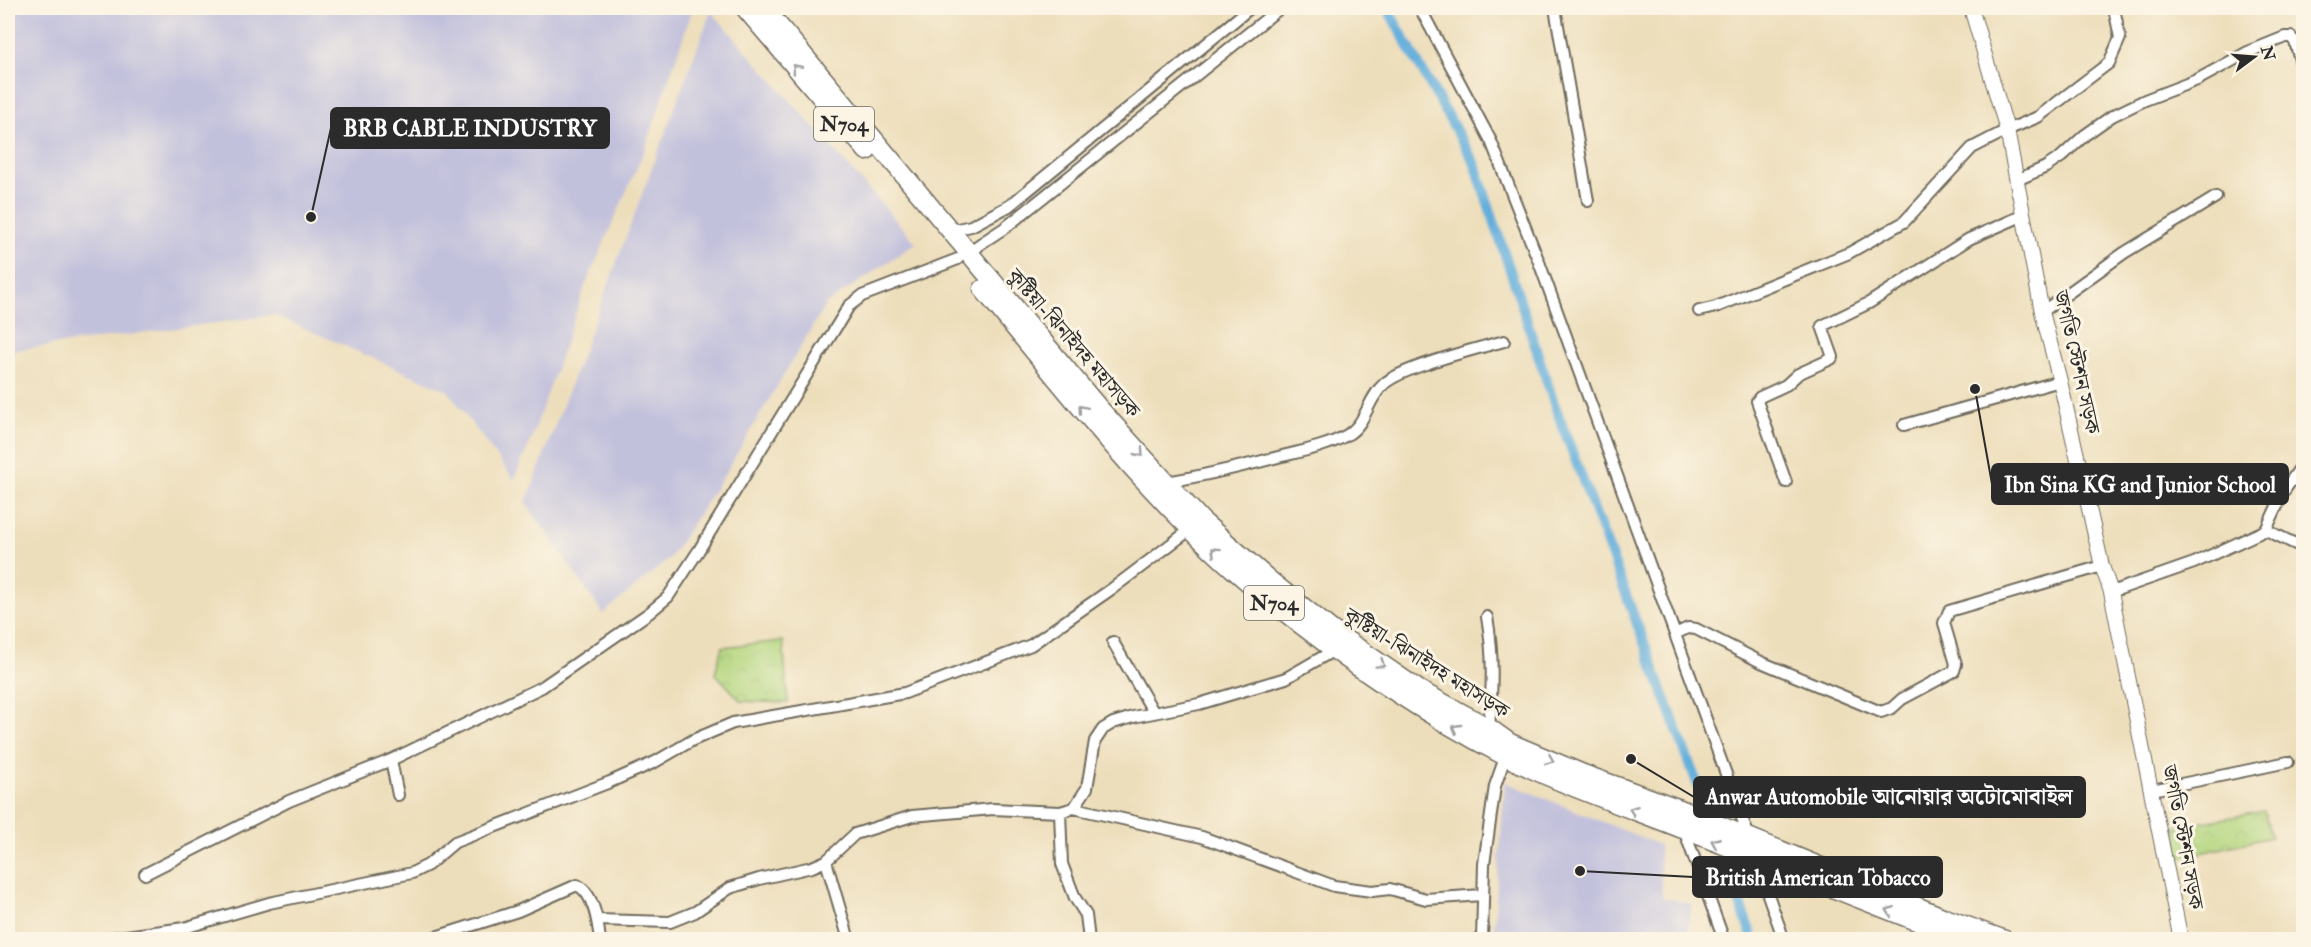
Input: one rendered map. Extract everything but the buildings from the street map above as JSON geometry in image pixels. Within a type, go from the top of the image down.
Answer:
[{"type":"highway","name":"N704","points":[[745,8],[956,246]]},
{"type":"highway","name":"N704","points":[[764,8],[956,246]]},
{"type":"highway","name":"কুষ্টিয়া-ঝিনাইদহ মহাসড়ক","points":[[956,246],[1166,483],[1196,525]]},
{"type":"highway","name":"কুষ্টিয়া-ঝিনাইদহ মহাসড়ক","points":[[956,246],[1090,419],[1196,525],[1246,570],[1410,701],[1508,750],[1575,788],[1685,830],[1749,850],[1933,920],[2005,939]]},
{"type":"highway","name":"কুষ্টিয়া-ঝিনাইদহ মহাসড়ক","points":[[1341,646],[1489,728],[1508,750],[1680,808],[1749,850]]},
{"type":"highway","name":"কুষ্টিয়া-ঝিনাইদহ মহাসড়ক","points":[[1933,920],[1964,939]]},
{"type":"street","points":[[956,246],[971,226],[1009,207],[1250,8]]},
{"type":"street","points":[[145,874],[289,801],[391,760],[542,687],[649,613],[668,597],[699,550],[849,306],[862,296],[956,246],[980,244],[1006,227],[1280,8]]},
{"type":"street","points":[[1420,8],[1491,141],[1547,283],[1675,634],[1749,850],[1784,939]]},
{"type":"street","points":[[1555,8],[1588,201]]},
{"type":"street","name":"জগতি স্টেশন সড়ক","points":[[1971,8],[2007,130],[2042,312],[2110,592],[2181,939]]},
{"type":"street","points":[[1699,311],[1716,307],[1849,253],[1904,222],[1972,148],[2038,117],[2109,63],[2120,38],[2114,8]]},
{"type":"street","points":[[2017,180],[2054,162],[2085,135],[2112,116],[2145,100],[2197,80],[2248,52],[2285,38],[2299,40],[2304,74]]},
{"type":"street","points":[[2042,312],[2124,253],[2216,197]]},
{"type":"street","points":[[1786,482],[1757,401],[1760,397],[1786,385],[1798,374],[1833,357],[1822,326],[1869,303],[1969,238],[2024,215]]},
{"type":"street","points":[[1166,483],[1250,465],[1318,447],[1345,436],[1360,426],[1371,402],[1384,384],[1405,372],[1504,341]]},
{"type":"street","points":[[1904,425],[2060,381]]},
{"type":"street","points":[[2110,592],[2194,563],[2266,530],[2284,491],[2304,462]]},
{"type":"street","points":[[97,939],[153,936],[269,903],[412,873],[428,865],[455,842],[610,782],[655,762],[693,740],[734,723],[905,693],[997,659],[1031,645],[1113,588],[1196,525]]},
{"type":"street","points":[[2266,530],[2304,548]]},
{"type":"street","points":[[1675,634],[1688,628],[1696,628],[1761,662],[1881,712],[1892,708],[1902,699],[1954,671],[1956,664],[1944,622],[1950,611],[2102,566]]},
{"type":"street","points":[[1487,617],[1493,671],[1489,728]]},
{"type":"street","points":[[1113,642],[1154,713]]},
{"type":"street","points":[[1074,808],[1087,788],[1095,741],[1103,729],[1113,723],[1199,704],[1286,678],[1341,646]]},
{"type":"street","points":[[1482,939],[1484,864],[1494,786],[1508,750]]},
{"type":"street","points":[[391,760],[398,795]]},
{"type":"street","points":[[2152,790],[2288,762]]},
{"type":"street","points":[[597,920],[670,922],[695,912],[730,888],[812,867],[826,861],[855,834],[912,816],[993,809],[1060,812],[1074,808],[1202,837],[1334,886],[1372,891],[1390,889],[1426,899],[1482,895]]},
{"type":"street","points":[[1060,812],[1062,864],[1075,898],[1086,915],[1089,939]]},
{"type":"street","points":[[1685,830],[1724,939]]},
{"type":"street","points":[[826,861],[849,939]]},
{"type":"street","points":[[426,939],[518,911],[577,885],[582,887],[597,920],[600,939]]},
{"type":"shaded area","points":[[8,8],[693,8],[645,149],[586,284],[531,440],[514,480],[448,391],[274,315],[9,351]]},
{"type":"shaded area","points":[[711,11],[916,243],[826,304],[726,472],[670,558],[603,614],[526,503]]},
{"type":"shaded area","points":[[1505,782],[1659,845],[1662,897],[1692,904],[1686,939],[1493,939]]},
{"type":"green space","points":[[783,641],[788,703],[741,701],[715,673],[722,647]]},
{"type":"green space","points":[[2264,811],[2271,837],[2179,858],[2176,827]]},
{"type":"waterway","points":[[1387,8],[1475,164],[1555,406],[1712,823]]},
{"type":"waterway","points":[[1718,841],[1753,940]]},
{"type":"place","name":"BRB CABLE INDUSTRY","points":[[311,217]]},
{"type":"place","name":"Ibn Sina KG and Junior School","points":[[1975,389]]},
{"type":"place","name":"Anwar Automobile আনোয়ার অটোমোবাইল","points":[[1631,759]]},
{"type":"place","name":"British American Tobacco","points":[[1580,871]]}]
